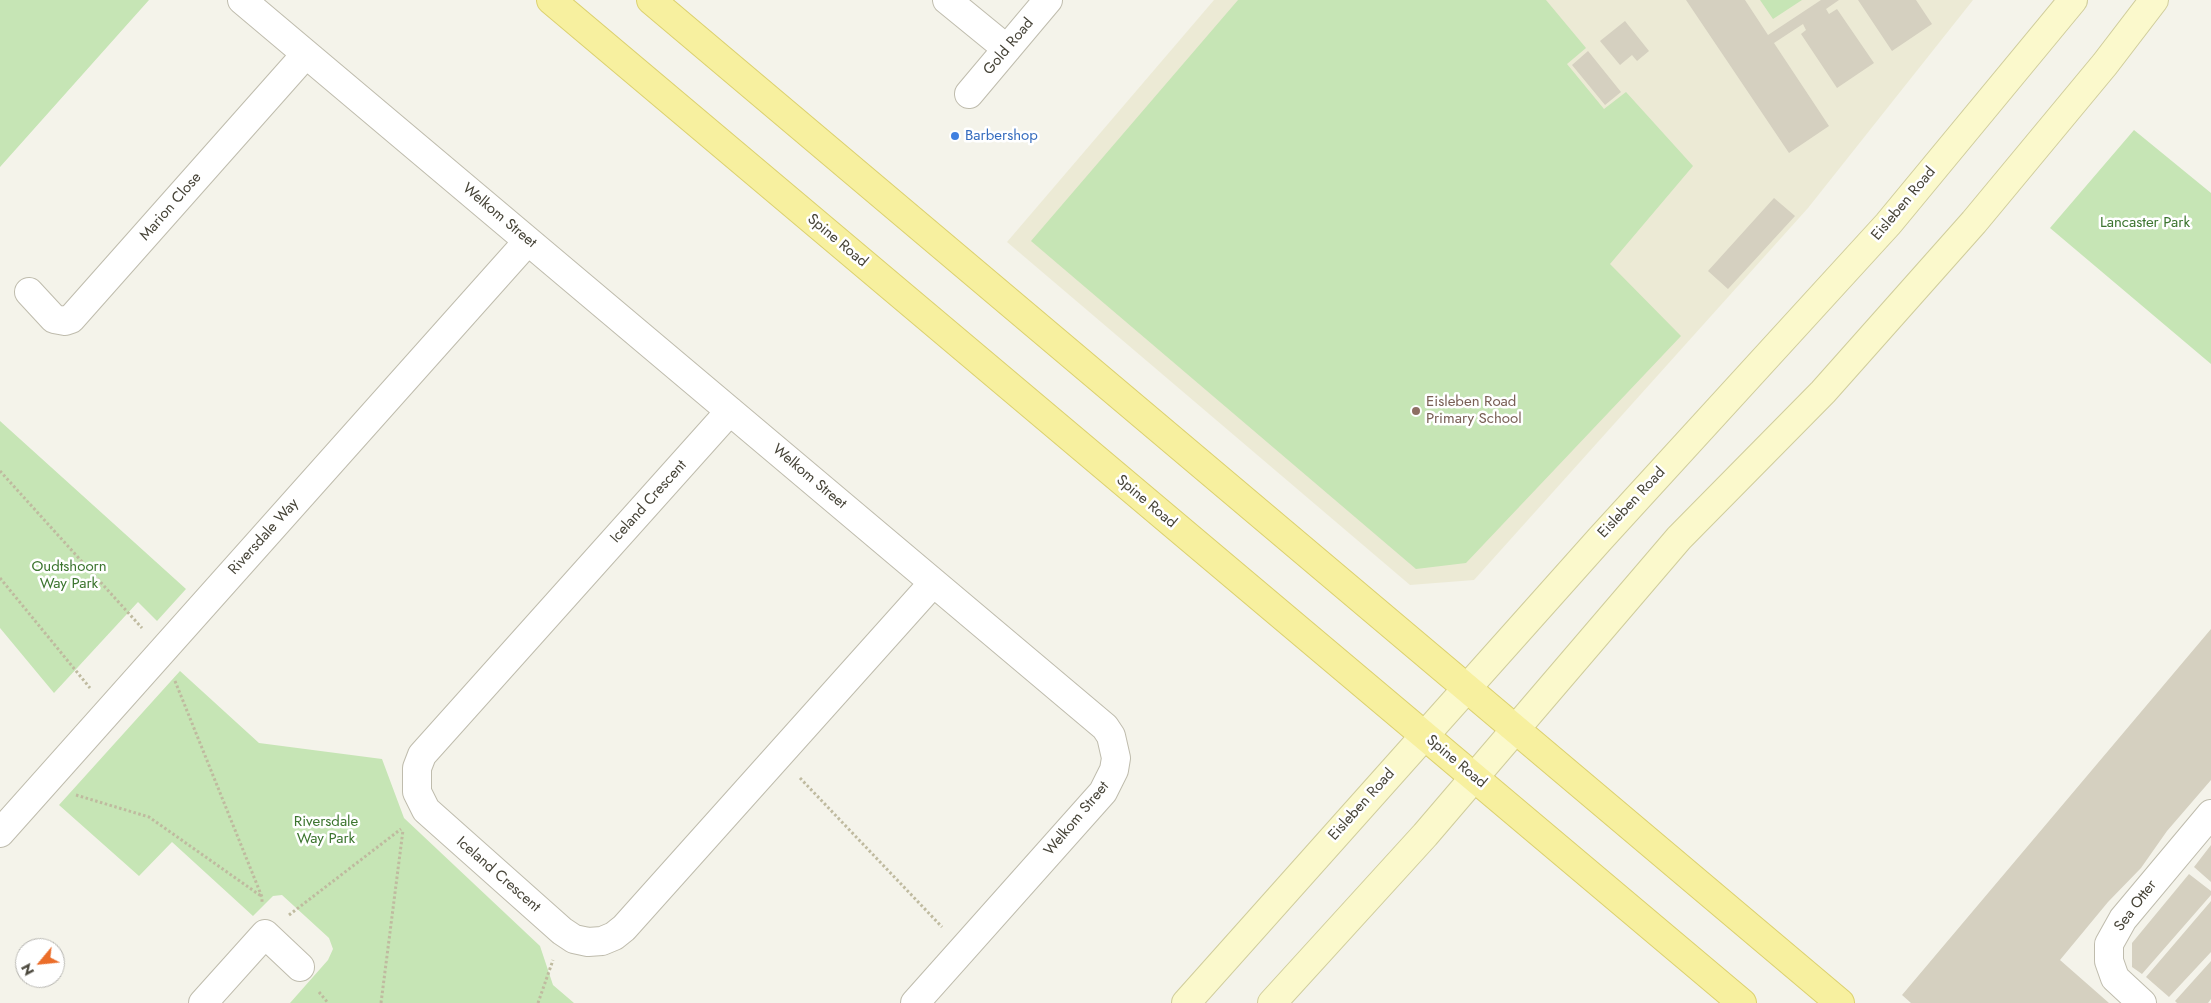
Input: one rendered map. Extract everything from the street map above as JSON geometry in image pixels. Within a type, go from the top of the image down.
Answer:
[{"type":"main road","name":"Spine Road","points":[[551,0],[1742,1003]]},
{"type":"main road","points":[[651,0],[1840,1003]]},
{"type":"main road","name":"Eisleben Road","points":[[1186,1003],[1606,531],[1888,224],[2074,0]]},
{"type":"main road","points":[[1272,1003],[1425,835],[1679,538],[1823,392],[1974,222],[2099,72],[2154,0]]},
{"type":"street","name":"Welkom Street","points":[[242,0],[1104,727],[1111,736],[1116,758],[1114,770],[1104,792],[915,1003]]},
{"type":"street","points":[[947,0],[1007,49]]},
{"type":"street","name":"Gold Road","points":[[969,94],[1048,0]]},
{"type":"street","name":"Marion Close","points":[[30,292],[54,319],[65,321],[72,319],[306,54]]},
{"type":"street","name":"Riversdale Way","points":[[0,833],[528,241]]},
{"type":"street","name":"Iceland Crescent","points":[[730,411],[422,755],[417,768],[417,792],[426,810],[562,931],[574,939],[588,942],[602,941],[614,936],[624,928],[933,583]]},
{"type":"street","name":"Sea Otter","points":[[2142,1003],[2115,978],[2109,961],[2109,944],[2123,919],[2211,814]]},
{"type":"street","points":[[203,1003],[265,934],[300,967]]},
{"type":"path","points":[[0,578],[109,710]]},
{"type":"path","points":[[779,756],[963,949]]},
{"type":"path","points":[[42,785],[149,817],[262,897]]},
{"type":"path","points":[[265,934],[404,827],[381,1003]]},
{"type":"path","points":[[538,1003],[562,931]]},
{"type":"shaded area","name":"Eisleben Road Primary School","points":[[1214,0],[1973,0],[1808,208],[1474,580],[1410,585],[1007,242]]},
{"type":"green space","points":[[0,0],[149,0],[0,167]]},
{"type":"green space","name":"Eisleben Road Primary School","points":[[1238,0],[1546,0],[1586,48],[1567,64],[1604,109],[1626,92],[1693,166],[1610,264],[1681,336],[1466,563],[1416,569],[1031,241]]},
{"type":"green space","points":[[1760,0],[1802,0],[1773,19]]},
{"type":"green space","name":"Lancaster Park","points":[[2134,130],[2211,193],[2211,364],[2050,228]]},
{"type":"green space","name":"Oudtshoorn Way Park","points":[[0,421],[186,589],[157,621],[138,602],[54,693],[0,628]]},
{"type":"green space","name":"Riversdale Way Park","points":[[180,671],[259,743],[382,759],[404,818],[540,946],[553,985],[574,1003],[290,1003],[328,960],[333,949],[329,938],[282,895],[273,896],[253,916],[172,842],[139,876],[59,805]]},
{"type":"building","points":[[1686,0],[1745,0],[1768,35],[1821,0],[1839,0],[1826,9],[1829,14],[1837,9],[1874,63],[1837,88],[1801,34],[1806,30],[1803,24],[1774,43],[1829,126],[1789,153]]},
{"type":"building","points":[[1858,0],[1916,0],[1932,24],[1892,51]]},
{"type":"building","points":[[1625,21],[1649,51],[1637,61],[1632,55],[1620,65],[1600,41]]},
{"type":"building","points":[[1588,51],[1621,92],[1605,105],[1572,65]]},
{"type":"building","points":[[1774,198],[1795,216],[1728,289],[1708,271]]},
{"type":"building","points":[[2211,629],[2211,780],[2167,831],[2141,868],[2108,902],[2060,960],[2109,1003],[1911,1003],[1902,995]]},
{"type":"building","points":[[2211,845],[2211,882],[2194,867]]},
{"type":"building","points":[[2189,874],[2211,891],[2211,895],[2142,974],[2132,967],[2132,943]]},
{"type":"building","points":[[2211,901],[2211,952],[2169,997],[2146,977]]},
{"type":"building","points":[[2211,961],[2211,999],[2208,1003],[2177,1003],[2175,1001]]},
{"type":"place","name":"Barbershop","points":[[955,136]]},
{"type":"place","name":"Eisleben Road Primary School","points":[[1416,411]]}]
